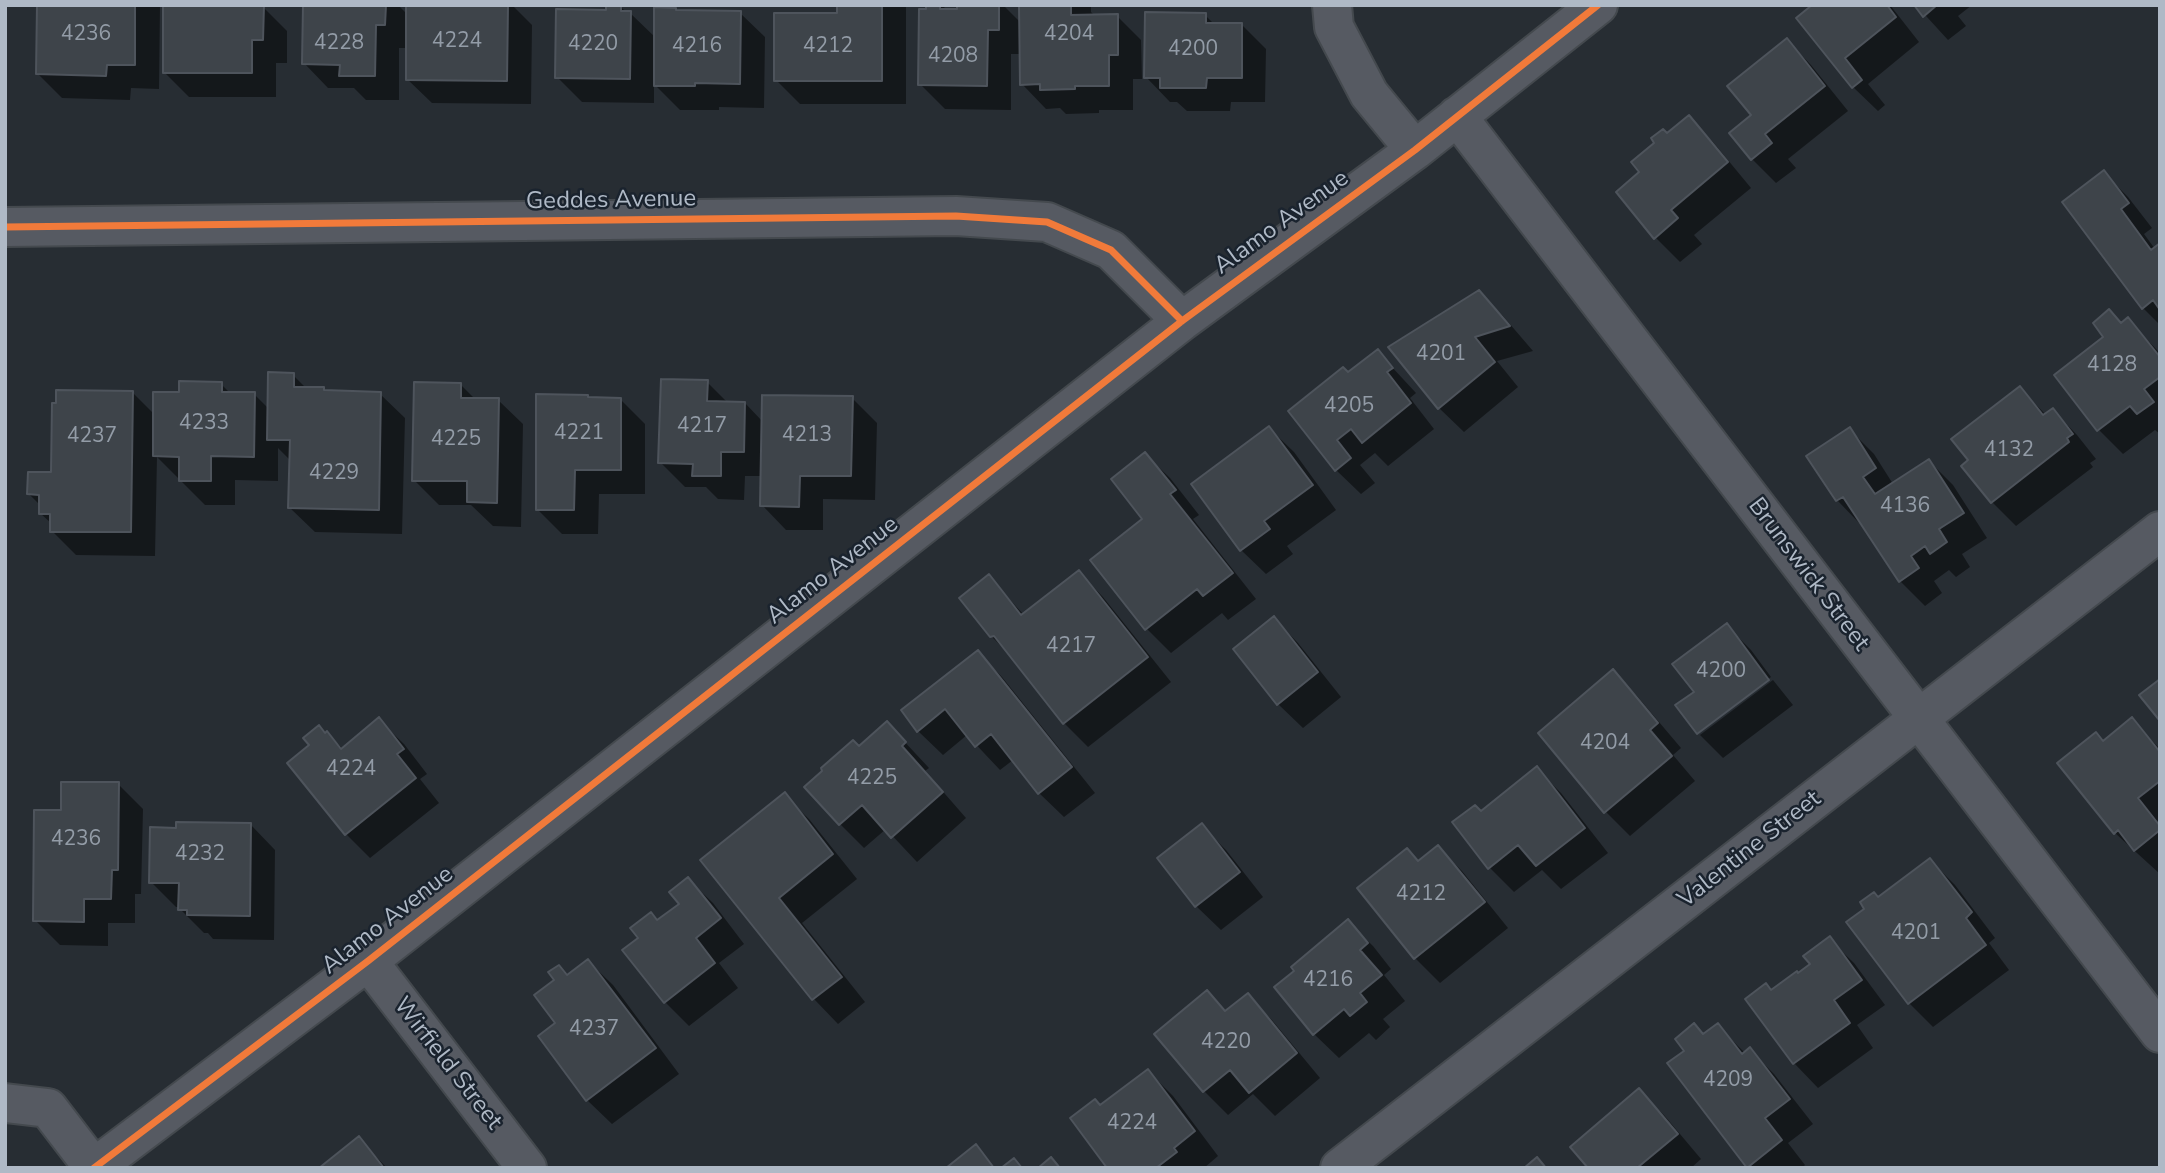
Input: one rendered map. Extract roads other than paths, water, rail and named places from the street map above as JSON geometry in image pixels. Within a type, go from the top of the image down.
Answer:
[{"type":"street","points":[[1332,5],[1334,27],[1370,94],[1415,150]]},
{"type":"street","name":"Alamo Avenue","points":[[94,1168],[368,961],[1182,321],[1415,150],[1598,5]]},
{"type":"street","name":"Brunswick Street","points":[[1457,116],[2160,1033]]},
{"type":"street","name":"Geddes Avenue","points":[[5,227],[956,216],[1047,222],[1111,250],[1182,321]]},
{"type":"street","name":"Valentine Street","points":[[1340,1168],[2160,531]]},
{"type":"street","name":"Wirfield Street","points":[[368,961],[527,1168]]},
{"type":"street","points":[[5,1103],[48,1108],[94,1168]]}]
